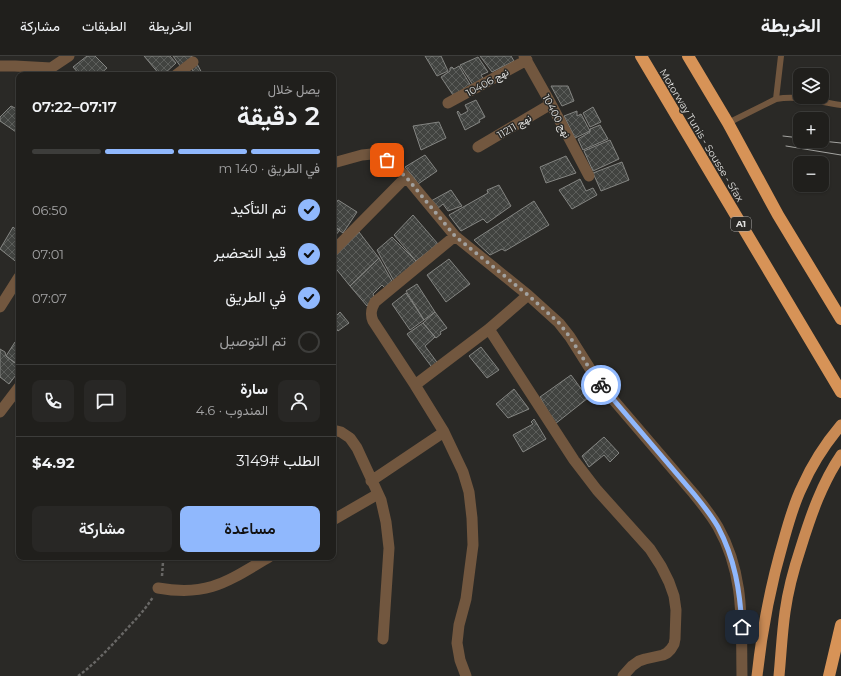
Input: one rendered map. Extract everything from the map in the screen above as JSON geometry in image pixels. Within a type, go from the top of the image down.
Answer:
[{"type":"highway","name":"Motorway Tunis - Sousse - Sfax","points":[[641,56],[841,392]]},
{"type":"highway","points":[[688,56],[728,123],[778,215],[841,319]]},
{"type":"highway","points":[[757,676],[769,600],[783,542],[795,504],[811,468],[841,425]]},
{"type":"highway","points":[[779,676],[784,614],[791,581],[813,511],[825,481],[841,455]]},
{"type":"highway","points":[[829,676],[841,625]]},
{"type":"street","points":[[15,66],[25,56]]},
{"type":"street","points":[[51,68],[69,56]]},
{"type":"street","name":"نهج 10406","points":[[448,104],[525,58]]},
{"type":"street","name":"نهج 10400","points":[[525,58],[551,104],[588,176]]},
{"type":"street","points":[[180,72],[192,62]]},
{"type":"street","points":[[0,66],[51,68],[56,72]]},
{"type":"street","name":"نهج 11211","points":[[478,147],[551,104]]},
{"type":"street","points":[[336,162],[362,155],[372,154],[381,156],[387,160],[406,177],[455,236],[528,295],[559,323],[570,337],[599,384],[707,510],[717,526],[733,561],[741,613],[742,676]]},
{"type":"street","points":[[336,248],[406,177]]},
{"type":"street","points":[[455,236],[375,302],[372,306],[371,316],[444,432],[463,472],[469,492],[472,518],[472,546],[466,599],[459,626],[457,643],[460,660],[466,676]]},
{"type":"street","points":[[0,307],[16,282]]},
{"type":"street","points":[[415,385],[489,329],[528,295]]},
{"type":"street","points":[[489,329],[574,460],[598,490],[650,549],[669,582],[674,596],[676,610],[674,644],[668,653],[639,661],[623,676]]},
{"type":"street","points":[[0,412],[16,391]]},
{"type":"street","points":[[336,431],[350,438],[357,448],[378,494],[386,522],[389,548],[383,639]]},
{"type":"street","points":[[372,481],[444,432]]},
{"type":"street","points":[[336,518],[378,494]]},
{"type":"street","points":[[158,588],[184,591],[213,587],[228,581],[264,560]]},
{"type":"lane","points":[[776,99],[782,56]]},
{"type":"lane","points":[[728,123],[776,99],[792,97],[803,98],[841,105]]},
{"type":"path","points":[[78,676],[89,668],[145,609],[158,588],[162,576],[163,560]]},
{"type":"building","points":[[87,56],[95,56],[107,68],[102,72],[77,72],[73,67]]},
{"type":"building","points":[[144,56],[170,56],[176,63],[166,72],[157,72]]},
{"type":"building","points":[[173,56],[192,56],[192,57],[181,67]]},
{"type":"building","points":[[425,56],[441,56],[448,71],[437,76]]},
{"type":"building","points":[[480,56],[511,56],[514,61],[492,72]]},
{"type":"building","points":[[478,57],[488,72],[481,75],[484,80],[473,85],[460,65]]},
{"type":"building","points":[[196,62],[201,72],[194,72],[191,67]]},
{"type":"building","points":[[459,66],[471,86],[453,95],[441,77],[450,71],[450,68],[452,67],[454,69]]},
{"type":"building","points":[[551,86],[568,86],[574,101],[562,106]]},
{"type":"building","points":[[476,100],[485,117],[479,120],[480,122],[465,130],[457,112],[458,111],[461,115],[468,111],[465,105]]},
{"type":"building","points":[[11,106],[16,108],[16,132],[0,121],[0,117]]},
{"type":"building","points":[[593,107],[601,122],[590,127],[583,113]]},
{"type":"building","points":[[577,111],[577,116],[581,114],[590,131],[575,138],[564,116]]},
{"type":"building","points":[[439,122],[446,138],[421,150],[413,126]]},
{"type":"building","points":[[600,125],[608,139],[583,150],[578,139],[590,132],[590,129]]},
{"type":"building","points":[[610,140],[619,159],[593,171],[584,151]]},
{"type":"building","points":[[425,155],[437,171],[418,184],[405,167]]},
{"type":"building","points":[[566,156],[576,173],[546,183],[540,167]]},
{"type":"building","points":[[622,162],[629,180],[601,191],[593,173]]},
{"type":"building","points":[[580,179],[586,191],[593,188],[597,195],[572,209],[559,190]]},
{"type":"building","points":[[499,185],[511,206],[487,223],[483,219],[461,231],[449,215],[488,193],[487,190]]},
{"type":"building","points":[[451,190],[462,206],[448,211],[443,204],[437,209],[431,201]]},
{"type":"building","points":[[338,200],[357,212],[343,233],[336,228],[336,203]]},
{"type":"building","points":[[534,201],[549,225],[505,251],[502,249],[490,255],[474,240]]},
{"type":"building","points":[[413,215],[438,244],[416,261],[394,235]]},
{"type":"building","points":[[13,227],[16,230],[16,262],[0,249]]},
{"type":"building","points":[[336,228],[340,230],[336,235]]},
{"type":"building","points":[[359,232],[379,258],[350,286],[336,269],[336,254]]},
{"type":"building","points":[[392,237],[416,261],[394,281],[377,250]]},
{"type":"building","points":[[379,258],[393,283],[386,289],[382,285],[373,294],[375,299],[367,306],[350,286]]},
{"type":"building","points":[[449,259],[470,284],[446,302],[427,275]]},
{"type":"building","points":[[417,284],[435,312],[424,320],[406,291]]},
{"type":"building","points":[[406,293],[424,320],[410,330],[392,304]]},
{"type":"building","points":[[340,312],[349,323],[338,331],[336,329],[336,316]]},
{"type":"building","points":[[435,312],[447,328],[440,332],[441,334],[436,338],[423,323]]},
{"type":"building","points":[[423,323],[435,337],[425,346],[439,365],[434,370],[407,334]]},
{"type":"building","points":[[15,342],[16,342],[16,364],[6,356]]},
{"type":"building","points":[[481,347],[499,370],[487,378],[469,356]]},
{"type":"building","points":[[0,349],[16,364],[16,375],[9,384],[0,377]]},
{"type":"building","points":[[571,375],[588,398],[555,424],[540,397]]},
{"type":"building","points":[[514,389],[529,409],[508,418],[496,404]]},
{"type":"building","points":[[534,419],[546,439],[523,452],[513,435],[533,424],[531,422]]},
{"type":"building","points":[[604,437],[619,453],[610,462],[604,455],[589,467],[582,456]]},
{"type":"tram line","points":[[783,136],[793,137]]},
{"type":"tram line","points":[[829,142],[841,143]]},
{"type":"tram line","points":[[786,146],[841,155]]},
{"type":"way so far","points":[[387,160],[406,177],[455,236],[528,295],[559,323],[570,337],[601,385]]},
{"type":"route","points":[[601,385],[694,494],[707,510],[717,526],[733,561],[740,598],[742,627]]}]
